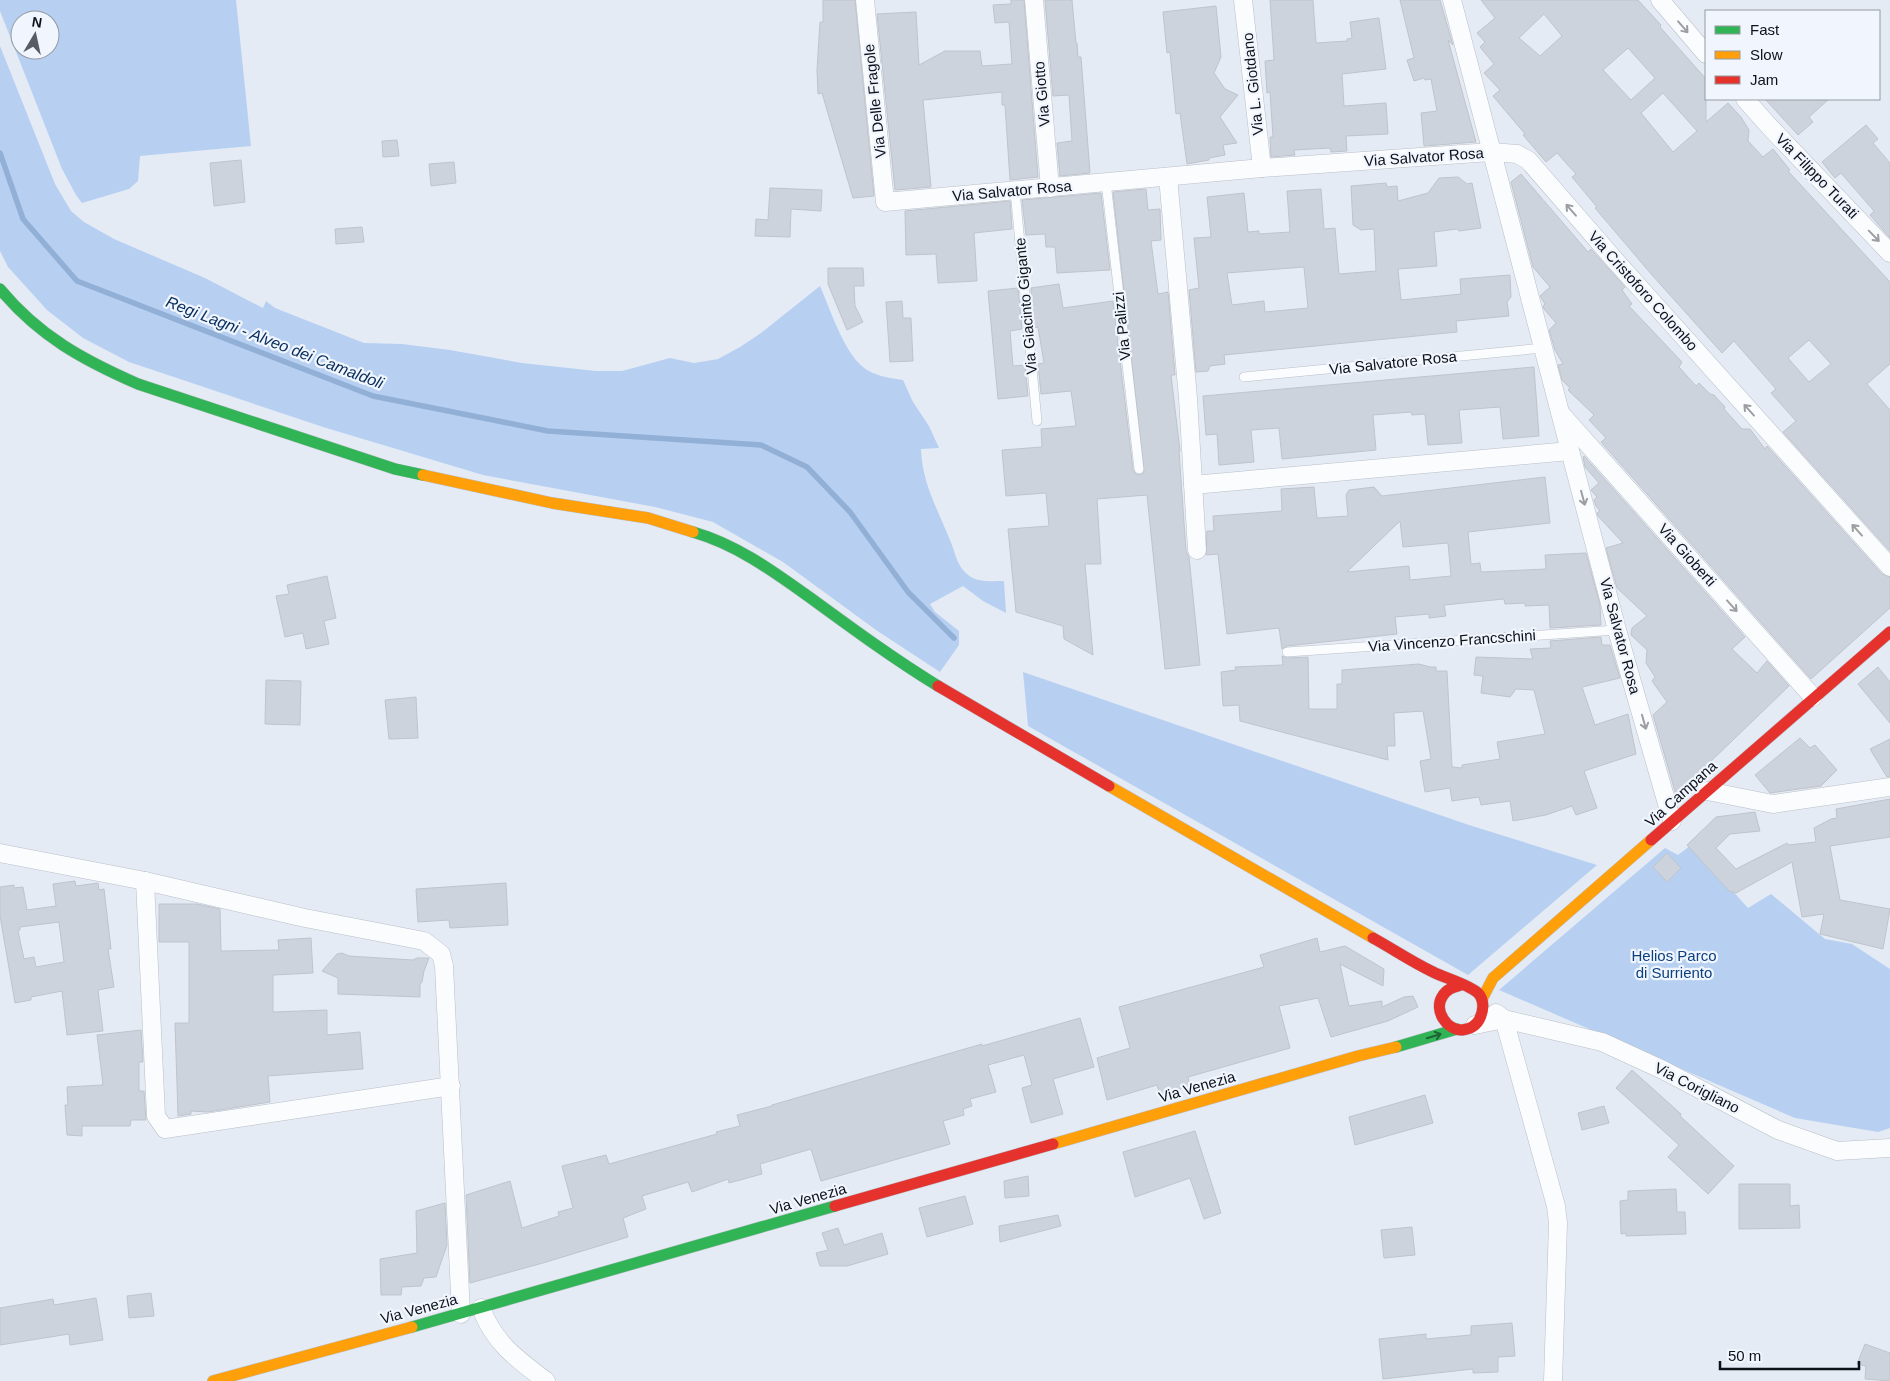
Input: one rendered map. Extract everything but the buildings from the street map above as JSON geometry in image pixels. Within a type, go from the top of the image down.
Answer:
[{"type":"main road","points":[[0,289],[32,323],[62,347],[103,369],[138,384],[395,469],[552,503],[648,518],[727,544],[764,565],[923,677],[1240,863],[1427,968],[1474,989],[1482,1000]]},
{"type":"main road","name":"Via Campana","points":[[1493,978],[1890,632]]},
{"type":"main road","points":[[1427,968],[1441,998],[1439,1009],[1445,1022],[1457,1029],[1474,1025],[1482,1014],[1482,1000],[1493,978]]},
{"type":"main road","points":[[1430,1016],[1441,998],[1454,986],[1493,978]]},
{"type":"main road","name":"Via Venezia","points":[[213,1381],[461,1314],[1358,1056],[1411,1044],[1457,1029]]},
{"type":"main road","points":[[1411,1044],[1420,1030]]},
{"type":"street","name":"Via Delle Fragole","points":[[866,0],[885,202]]},
{"type":"street","name":"Via Giotto","points":[[1034,0],[1050,188]]},
{"type":"street","name":"Via L. Giotdano","points":[[1244,0],[1262,168]]},
{"type":"street","points":[[1452,0],[1491,152]]},
{"type":"street","points":[[1660,0],[1705,53]]},
{"type":"street","name":"Via Filippo Turati","points":[[1746,100],[1890,253]]},
{"type":"street","name":"Via Salvator Rosa","points":[[885,202],[1262,168],[1491,152],[1668,825]]},
{"type":"street","name":"Via Cristoforo Colombo","points":[[1491,152],[1517,154],[1528,160],[1613,258],[1890,567]]},
{"type":"street","points":[[1168,177],[1187,388],[1197,550]]},
{"type":"street","name":"Via Gioberti","points":[[1560,413],[1813,698]]},
{"type":"street","points":[[1193,485],[1570,451]]},
{"type":"street","points":[[1707,791],[1773,804],[1890,787]]},
{"type":"street","points":[[0,853],[145,881],[305,918],[424,941],[441,954],[444,966],[461,1314]]},
{"type":"street","points":[[145,881],[156,1116],[165,1129],[450,1086]]},
{"type":"street","points":[[1482,1000],[1504,1019],[1556,1206],[1558,1223],[1553,1381]]},
{"type":"street","points":[[1474,1025],[1504,1019]]},
{"type":"street","name":"Via Corigliano","points":[[1504,1019],[1602,1042],[1662,1070],[1778,1130],[1837,1151],[1890,1148]]},
{"type":"street","points":[[481,1308],[494,1335],[520,1361],[546,1381]]},
{"type":"lane","name":"Via Palizzi","points":[[1106,182],[1138,469]]},
{"type":"lane","name":"Via Giacinto Gigante","points":[[1016,191],[1038,421]]},
{"type":"lane","name":"Via Salvatore Rosa","points":[[1244,377],[1543,348]]},
{"type":"lane","name":"Via Vincenzo Francschini","points":[[1287,652],[1617,630]]},
{"type":"green space","points":[[0,0],[236,0],[251,146],[140,156],[138,181],[129,189],[82,203],[62,169],[19,60],[60,60],[60,10],[10,10],[10,36],[0,11]]},
{"type":"green space","points":[[0,46],[55,184],[71,211],[84,222],[114,239],[205,278],[263,308],[266,301],[275,308],[364,343],[402,344],[450,350],[522,363],[596,371],[622,371],[670,358],[694,363],[718,359],[740,347],[761,333],[820,286],[838,329],[856,360],[872,373],[903,380],[939,448],[921,449],[924,473],[931,496],[959,563],[964,571],[975,579],[1004,581],[1006,613],[983,601],[963,586],[930,604],[935,612],[959,631],[959,645],[940,672],[876,630],[783,562],[713,522],[655,507],[483,475],[323,427],[129,362],[83,338],[47,310],[8,267],[0,251]]},
{"type":"green space","points":[[1023,672],[1469,825],[1597,865],[1468,975],[1028,726]]},
{"type":"green space","name":"Helios Parco di Surriento","points":[[1691,845],[1748,908],[1771,894],[1825,939],[1852,944],[1890,969],[1890,1128],[1878,1132],[1795,1118],[1499,990],[1665,848],[1678,855]]},
{"type":"waterway","name":"Regi Lagni - Alveo dei Camaldoli","points":[[0,153],[23,219],[77,281],[373,396],[548,431],[761,445],[807,467],[850,512],[908,592],[954,638]]},
{"type":"traffic: fast","points":[[0,289],[30,320],[63,345],[99,366],[138,384],[395,469],[423,475]]},
{"type":"traffic: fast","points":[[693,532],[725,544],[755,560],[890,655],[938,686]]},
{"type":"traffic: fast","points":[[1396,1047],[1457,1029]]},
{"type":"traffic: fast","points":[[412,1327],[835,1206]]},
{"type":"traffic: slow","points":[[423,475],[552,503],[648,518],[693,532]]},
{"type":"traffic: slow","points":[[1109,786],[1373,938]]},
{"type":"traffic: slow","points":[[1482,999],[1493,978],[1651,840]]},
{"type":"traffic: slow","points":[[1053,1144],[1358,1056],[1396,1047]]},
{"type":"traffic: slow","points":[[213,1381],[412,1327]]},
{"type":"traffic: jam","points":[[1651,840],[1890,632]]},
{"type":"traffic: jam","points":[[938,686],[1109,786]]},
{"type":"traffic: jam","points":[[1373,938],[1425,968],[1478,993],[1483,1005],[1480,1018],[1473,1026],[1462,1030],[1451,1027],[1443,1018],[1440,1008],[1440,1002],[1446,992],[1461,985]]},
{"type":"traffic: jam","points":[[835,1206],[1053,1144]]}]
